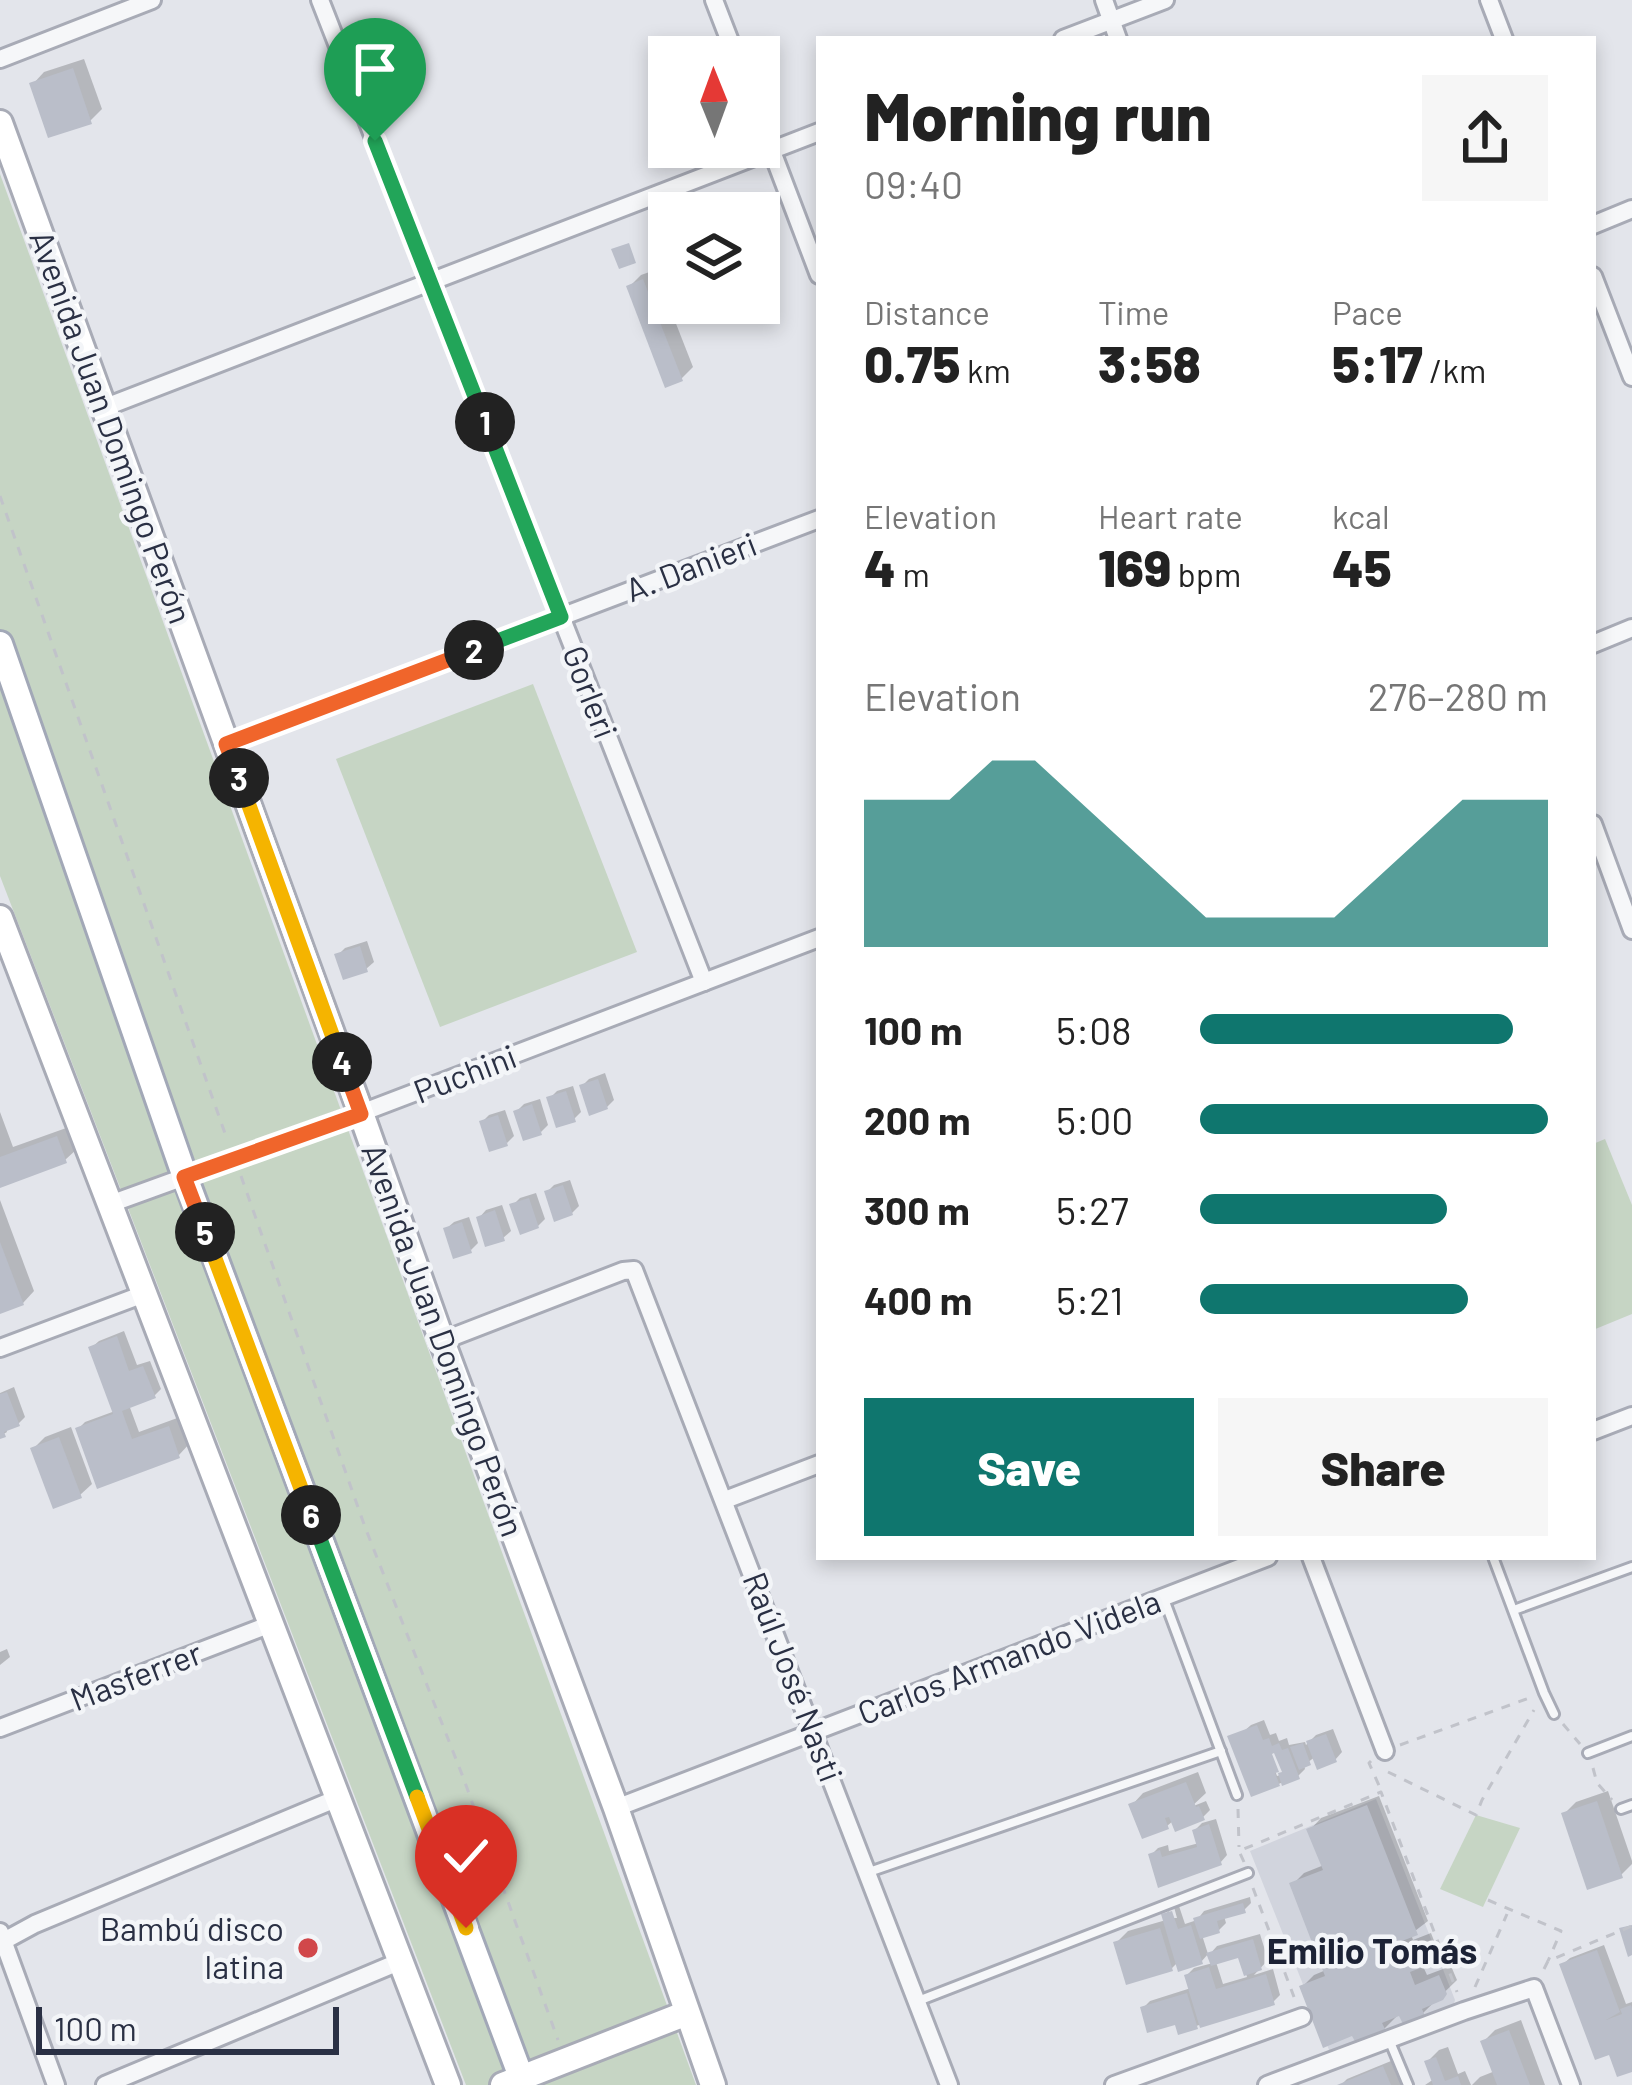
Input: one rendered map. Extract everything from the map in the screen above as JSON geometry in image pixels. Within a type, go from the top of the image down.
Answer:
[{"type":"main road","name":"Avenida Juan Domingo Perón","points":[[0,122],[616,1808],[712,2085]]},
{"type":"main road","points":[[0,644],[184,1177],[516,2083],[687,2013]]},
{"type":"main road","points":[[0,918],[7,955],[110,1204],[448,2085]]},
{"type":"street","points":[[0,59],[152,0]]},
{"type":"street","name":"Gorleri","points":[[320,0],[704,982]]},
{"type":"street","points":[[714,0],[728,36]]},
{"type":"street","points":[[1103,0],[1117,36]]},
{"type":"street","points":[[1071,36],[1165,0]]},
{"type":"street","points":[[1489,0],[1503,36]]},
{"type":"street","points":[[780,148],[816,134]]},
{"type":"street","points":[[103,408],[728,168]]},
{"type":"street","points":[[778,168],[816,267]]},
{"type":"street","points":[[1596,224],[1632,209]]},
{"type":"street","points":[[1596,284],[1632,377]]},
{"type":"street","name":"A. Danieri","points":[[226,744],[816,520]]},
{"type":"street","points":[[1596,643],[1632,628]]},
{"type":"street","points":[[1596,832],[1632,930]]},
{"type":"street","name":"Puchini","points":[[110,1204],[361,1114],[816,939]]},
{"type":"street","name":"Raúl José Nasti","points":[[442,1341],[634,1270],[949,2085]]},
{"type":"street","points":[[0,1348],[144,1294]]},
{"type":"street","points":[[1596,1430],[1632,1416]]},
{"type":"street","points":[[725,1500],[816,1465]]},
{"type":"street","name":"Carlos Armando Videla","points":[[616,1808],[1260,1560]]},
{"type":"street","points":[[1312,1560],[1385,1751]]},
{"type":"street","name":"Masferrer","points":[[0,1728],[271,1624]]},
{"type":"street","points":[[56,2085],[1,1939],[338,1798]]},
{"type":"street","points":[[105,2085],[401,1961]]},
{"type":"street","points":[[1267,2085],[1534,1988],[1571,2085]]},
{"type":"street","points":[[1114,2085],[1302,2017]]},
{"type":"lane","points":[[1494,1560],[1554,1714]]},
{"type":"lane","points":[[1514,1610],[1632,1568]]},
{"type":"lane","points":[[1163,1598],[1238,1795]]},
{"type":"lane","points":[[1588,1754],[1632,1736]]},
{"type":"lane","points":[[867,1872],[1221,1751]]},
{"type":"lane","points":[[1621,1809],[1632,1805]]},
{"type":"lane","points":[[916,2001],[1248,1873]]},
{"type":"lane","points":[[1390,2040],[1408,2085]]},
{"type":"path","points":[[0,496],[365,1527],[463,1777],[566,2061]]},
{"type":"path","points":[[1464,2011],[1369,1763],[1385,1751],[1544,1693]]},
{"type":"path","points":[[1390,1773],[1476,1815],[1544,1693]]},
{"type":"path","points":[[1554,1714],[1588,1754],[1597,1784],[1621,1809]]},
{"type":"path","points":[[1239,1850],[1381,1792]]},
{"type":"path","points":[[1238,1795],[1239,1850],[1302,2017]]},
{"type":"path","points":[[1488,1900],[1561,1930],[1534,1988]]},
{"type":"path","points":[[1464,2011],[1508,1910]]},
{"type":"path","points":[[1548,1960],[1632,1926]]},
{"type":"shaded area","points":[[1376,1799],[1455,2000],[1453,2007],[1331,2055],[1250,1851]]},
{"type":"green space","points":[[0,174],[696,2085],[466,2085],[0,876]]},
{"type":"green space","points":[[533,684],[637,952],[440,1027],[336,759]]},
{"type":"green space","points":[[1605,1139],[1632,1205],[1632,1314],[1596,1329],[1596,1143]]},
{"type":"green space","points":[[1476,1815],[1520,1828],[1483,1907],[1440,1889]]},
{"type":"building","points":[[73,68],[92,124],[48,138],[29,83]]},
{"type":"building","points":[[629,243],[636,263],[619,269],[611,249]]},
{"type":"building","points":[[643,279],[648,324],[661,324],[683,381],[665,388],[626,286]]},
{"type":"building","points":[[360,946],[368,972],[343,980],[334,954]]},
{"type":"building","points":[[598,1079],[608,1109],[589,1116],[579,1085]]},
{"type":"building","points":[[566,1091],[576,1122],[556,1128],[546,1097]]},
{"type":"building","points":[[532,1104],[542,1135],[523,1141],[513,1111]]},
{"type":"building","points":[[498,1115],[508,1146],[489,1152],[479,1121]]},
{"type":"building","points":[[57,1136],[67,1163],[0,1188],[0,1157]]},
{"type":"building","points":[[563,1185],[573,1215],[554,1222],[544,1191]]},
{"type":"building","points":[[529,1198],[539,1228],[520,1235],[509,1204]]},
{"type":"building","points":[[495,1210],[505,1241],[485,1247],[476,1217]]},
{"type":"building","points":[[462,1222],[472,1253],[453,1259],[443,1228]]},
{"type":"building","points":[[0,1242],[24,1305],[0,1314]]},
{"type":"building","points":[[117,1336],[129,1371],[143,1366],[156,1398],[122,1411],[132,1439],[169,1426],[180,1458],[97,1489],[75,1428],[113,1414],[88,1347]]},
{"type":"building","points":[[7,1392],[20,1426],[4,1432],[6,1437],[0,1439],[0,1394]]},
{"type":"building","points":[[59,1437],[82,1498],[53,1509],[30,1448]]},
{"type":"building","points":[[1257,1725],[1263,1740],[1269,1738],[1272,1746],[1279,1743],[1282,1750],[1288,1748],[1300,1779],[1282,1786],[1274,1753],[1280,1786],[1251,1797],[1227,1736]]},
{"type":"building","points":[[1326,1734],[1337,1762],[1317,1770],[1306,1741]]},
{"type":"building","points":[[1303,1743],[1311,1765],[1299,1770],[1290,1747]]},
{"type":"building","points":[[1186,1782],[1205,1820],[1175,1832],[1169,1817],[1165,1818],[1169,1829],[1142,1839],[1128,1804]]},
{"type":"building","points":[[1597,1801],[1623,1878],[1587,1890],[1561,1813]]},
{"type":"building","points":[[1367,1805],[1418,1935],[1399,1942],[1402,1950],[1419,1943],[1428,1965],[1410,1972],[1415,1985],[1439,1975],[1447,1994],[1422,2009],[1425,2016],[1403,2024],[1399,2016],[1382,2023],[1386,2031],[1356,2043],[1352,2036],[1323,2048],[1299,1986],[1325,1976],[1289,1883],[1323,1870],[1306,1829]]},
{"type":"building","points":[[1209,1824],[1222,1865],[1158,1888],[1148,1854],[1160,1850],[1162,1857],[1197,1847],[1192,1830]]},
{"type":"building","points":[[1243,1903],[1246,1913],[1217,1921],[1220,1933],[1200,1939],[1193,1918]]},
{"type":"building","points":[[1172,1911],[1178,1929],[1191,1925],[1203,1964],[1178,1972],[1161,1914]]},
{"type":"building","points":[[1632,1925],[1632,1955],[1628,1957],[1619,1928]]},
{"type":"building","points":[[1160,1928],[1173,1971],[1126,1985],[1113,1942]]},
{"type":"building","points":[[1253,1939],[1262,1970],[1244,1976],[1238,1958],[1211,1966],[1206,1953]]},
{"type":"building","points":[[1597,1950],[1620,2012],[1606,2020],[1622,2014],[1620,2009],[1632,2008],[1632,2072],[1617,2077],[1609,2055],[1595,2060],[1559,1964]]},
{"type":"building","points":[[1209,1967],[1216,1989],[1266,1974],[1275,2005],[1200,2028],[1184,1975]]},
{"type":"building","points":[[1187,1993],[1198,2029],[1178,2035],[1175,2025],[1147,2033],[1140,2007]]},
{"type":"building","points":[[1509,2030],[1530,2085],[1497,2085],[1480,2041]]},
{"type":"building","points":[[1436,2057],[1445,2081],[1458,2076],[1461,2085],[1433,2085],[1424,2061]]},
{"type":"building","points":[[1383,2066],[1391,2085],[1337,2085]]},
{"type":"place","name":"Bambú disco latina","points":[[308,1948]]},
{"type":"district","name":"Emilio Tomás","points":[[1372,1951]]},
{"type":"route","points":[[375,141],[561,617],[226,744],[361,1114],[184,1177],[466,1928]]}]
